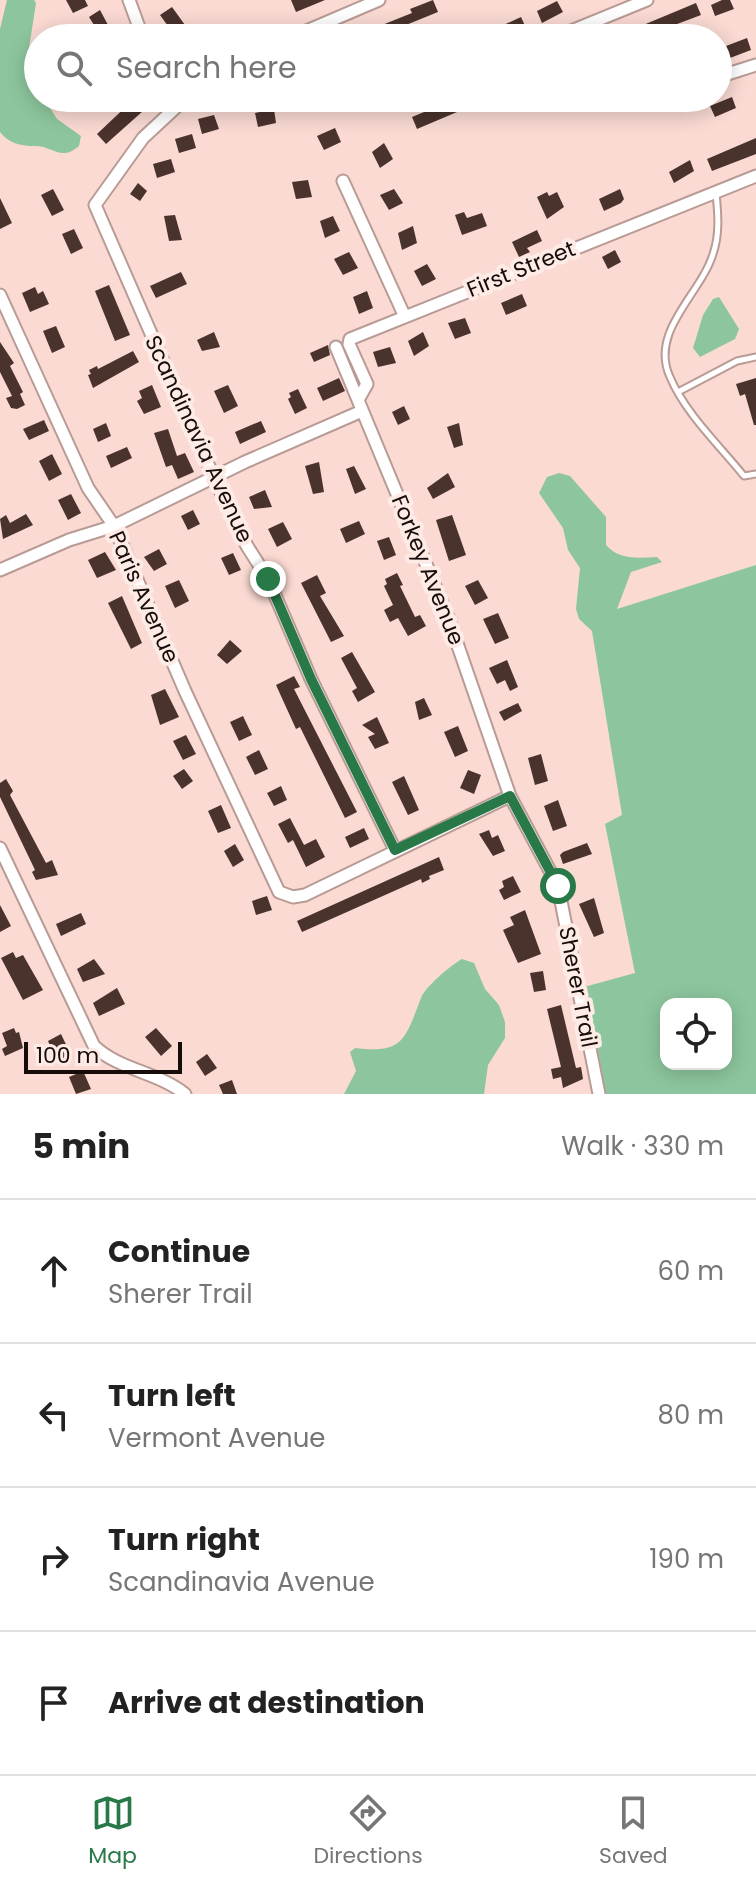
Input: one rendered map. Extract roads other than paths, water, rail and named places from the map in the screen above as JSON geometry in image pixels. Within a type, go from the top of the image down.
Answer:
[{"type":"street","points":[[129,0],[138,24]]},
{"type":"street","points":[[323,24],[379,0]]},
{"type":"street","points":[[588,24],[647,0]]},
{"type":"street","points":[[732,73],[756,65]]},
{"type":"street","name":"Scandinavia Avenue","points":[[170,112],[143,138],[95,205],[214,478],[247,546],[268,579],[311,679],[395,850]]},
{"type":"street","name":"First Street","points":[[360,406],[367,384],[349,344],[350,339],[756,176]]},
{"type":"street","points":[[343,181],[405,317]]},
{"type":"street","name":"Paris Avenue","points":[[0,295],[88,488],[114,526],[269,877],[279,892],[287,896],[305,895],[395,850]]},
{"type":"street","name":"Forkey Avenue","points":[[336,347],[448,617],[510,796]]},
{"type":"street","points":[[0,570],[69,540],[114,526],[360,406]]},
{"type":"street","points":[[395,850],[510,796]]},
{"type":"street","name":"Sherer Trail","points":[[510,796],[559,890],[599,1094]]},
{"type":"street","points":[[0,848],[94,1046],[108,1057],[168,1082],[185,1094]]},
{"type":"lane","points":[[716,192],[718,221],[713,254],[668,337],[666,366],[678,392],[744,476],[756,474]]},
{"type":"lane","points":[[678,392],[737,361],[756,357]]}]
